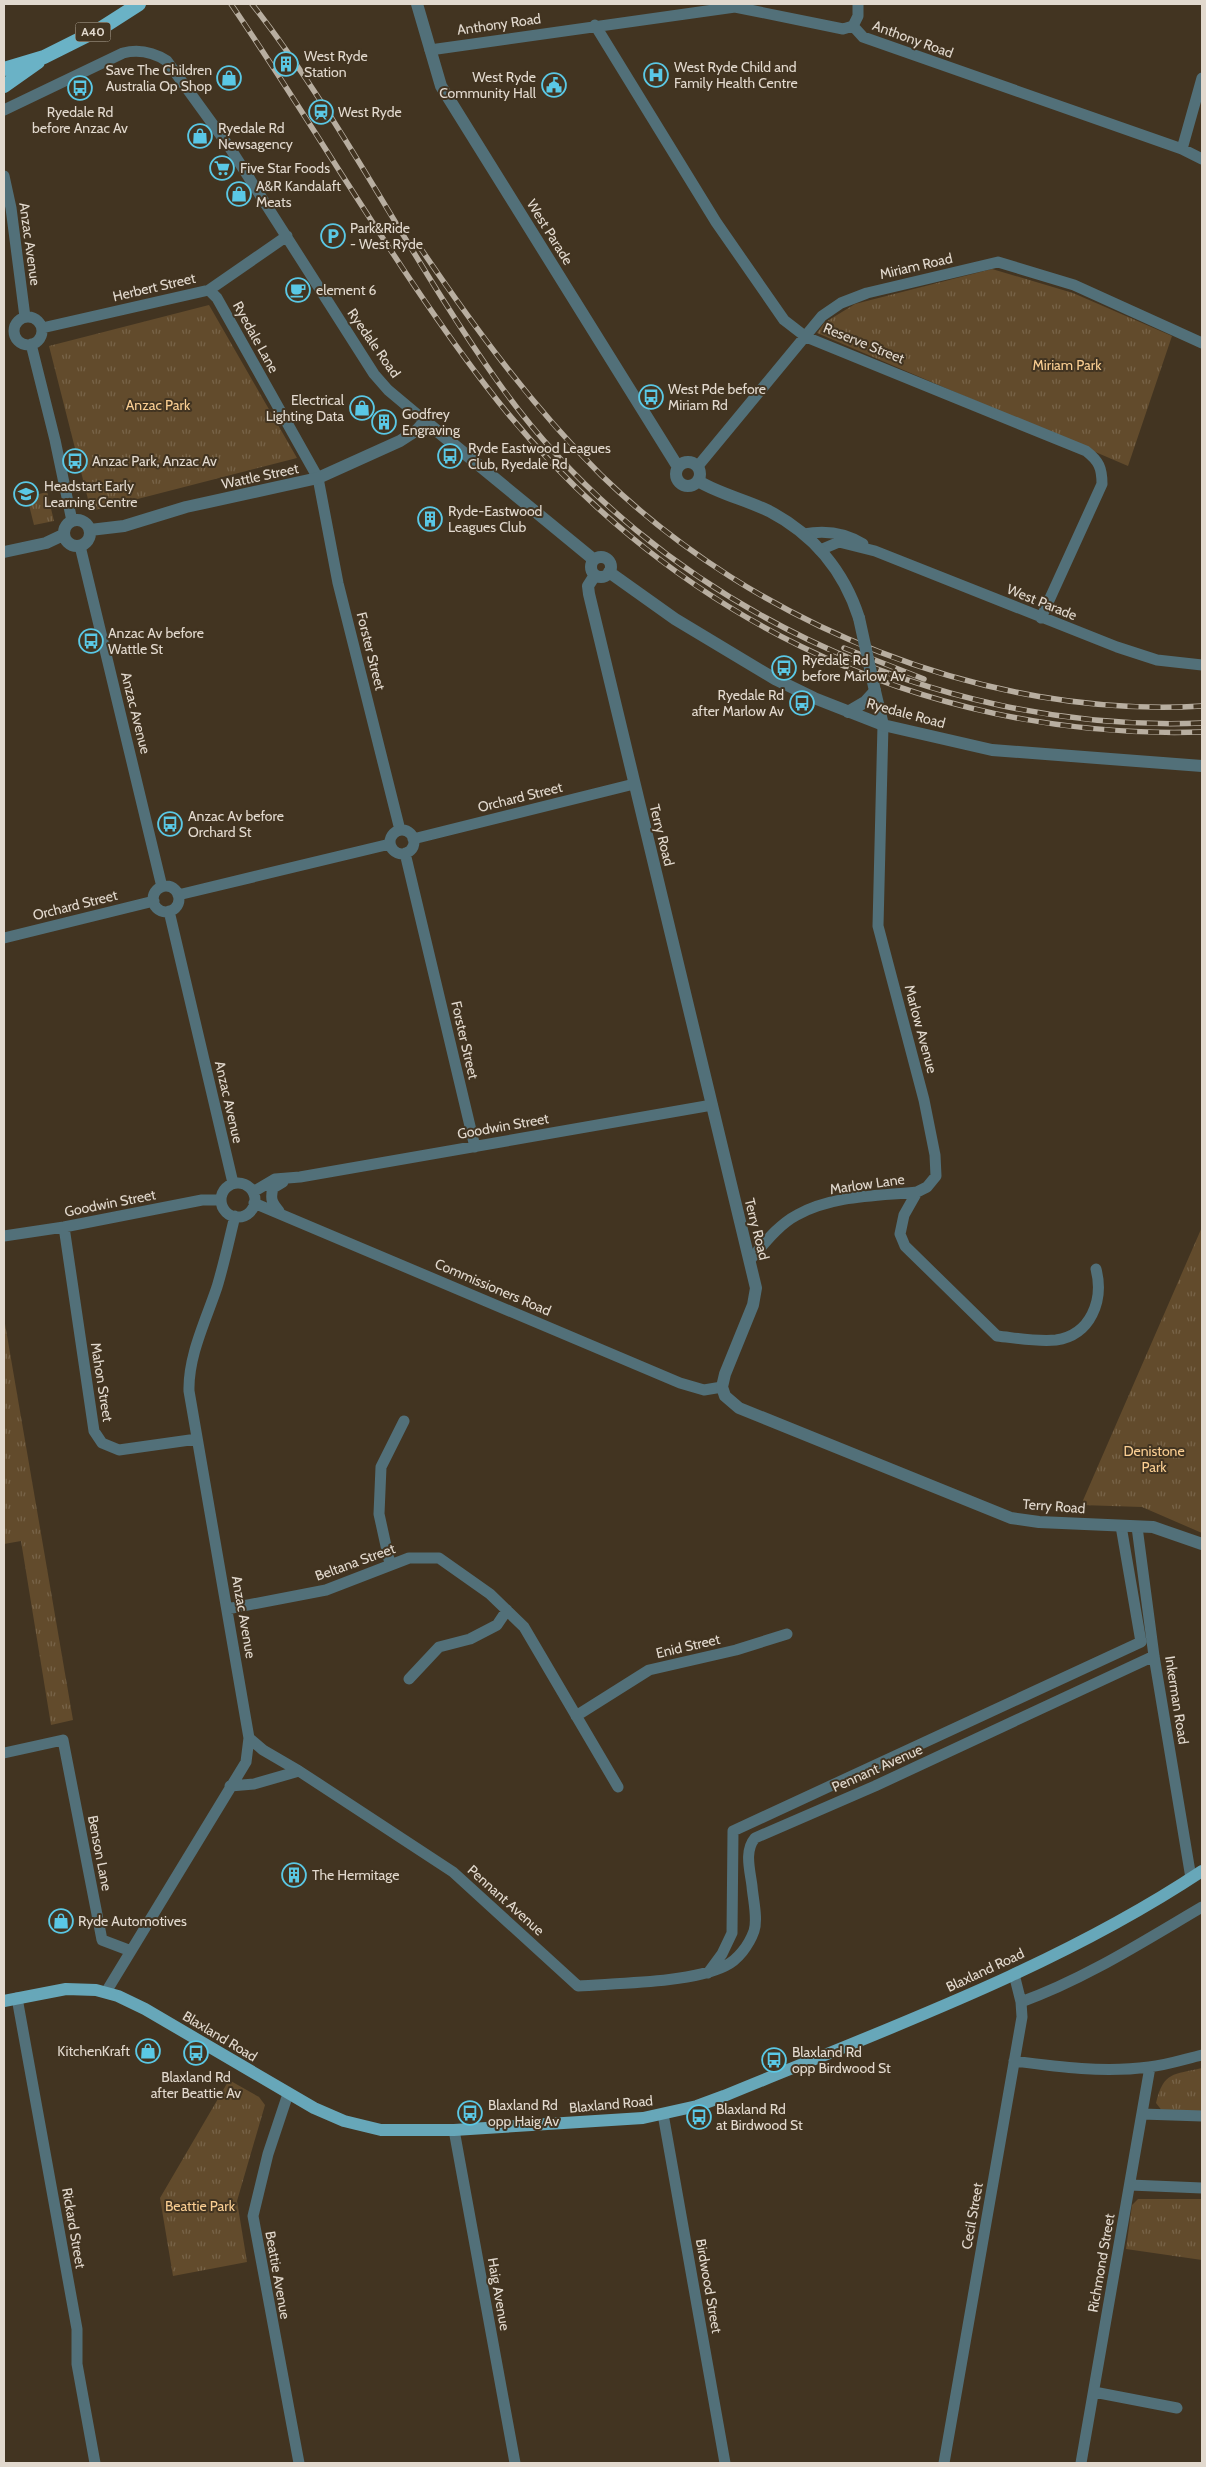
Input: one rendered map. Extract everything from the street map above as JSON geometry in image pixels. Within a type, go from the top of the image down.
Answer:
[{"type":"highway","name":"A40","points":[[4,86],[44,57],[100,28],[139,4]]},
{"type":"highway","name":"A40","points":[[4,69],[44,57]]},
{"type":"main road","name":"Blaxland Road","points":[[4,2001],[66,1989],[106,1992],[145,2009],[288,2094],[344,2122],[363,2127],[397,2131],[454,2130],[663,2114],[724,2096],[926,2013],[1014,1974],[1130,1914],[1202,1870]]},
{"type":"street","name":"West Parade","points":[[417,4],[441,86],[678,467]]},
{"type":"street","points":[[853,26],[858,16],[858,4]]},
{"type":"street","name":"Anthony Road","points":[[430,50],[735,7],[843,29],[853,26],[863,37],[1182,150],[1202,159]]},
{"type":"street","name":"Reserve Street","points":[[595,26],[716,222],[784,320],[806,336],[1086,451],[1096,459],[1102,470],[1102,484],[1041,618]]},
{"type":"street","name":"Ryedale Road","points":[[4,110],[122,53],[132,50],[147,52],[162,58],[170,65],[230,148],[374,374],[388,390],[594,559]]},
{"type":"street","points":[[1182,150],[1202,78]]},
{"type":"street","name":"Anzac Avenue","points":[[4,176],[25,317]]},
{"type":"street","name":"Herbert Street","points":[[42,328],[209,290],[287,236]]},
{"type":"street","name":"Miriam Road","points":[[698,466],[822,316],[841,302],[867,293],[998,262],[1074,285],[1202,343]]},
{"type":"street","name":"Ryedale Lane","points":[[209,290],[217,298],[318,478]]},
{"type":"street","points":[[25,317],[34,318],[42,328],[41,337],[31,344],[20,342],[9,336],[17,322],[25,317]]},
{"type":"street","points":[[31,344],[55,440],[72,520]]},
{"type":"street","name":"Wattle Street","points":[[90,530],[124,526],[186,507],[318,478],[400,441],[417,430],[425,421]]},
{"type":"street","points":[[687,462],[698,466],[700,473],[698,481],[690,486],[682,484],[676,478],[678,467],[687,462]]},
{"type":"street","name":"Forster Street","points":[[318,478],[338,584],[400,830]]},
{"type":"street","points":[[698,481],[769,512],[812,542]]},
{"type":"street","points":[[4,552],[46,543],[63,535],[66,525],[72,520],[84,522],[90,530],[88,540],[80,546],[71,545],[63,535]]},
{"type":"street","name":"West Parade","points":[[812,542],[832,532],[843,534],[875,551],[1117,647],[1158,660],[1202,664]]},
{"type":"street","name":"West Parade","points":[[812,542],[839,542],[875,551]]},
{"type":"street","name":"Marlow Avenue","points":[[812,542],[845,583],[859,618],[883,725],[878,926],[924,1100],[935,1155],[936,1176],[927,1187],[917,1192],[904,1215],[900,1234],[905,1246],[997,1336],[1056,1340],[1079,1331],[1096,1310],[1100,1286],[1096,1269]]},
{"type":"street","name":"Anzac Avenue","points":[[80,546],[162,887]]},
{"type":"street","points":[[599,556],[608,560],[611,566],[609,572],[604,576],[595,575],[590,567],[594,559],[599,556]]},
{"type":"street","name":"Ryedale Road","points":[[609,572],[675,619],[739,658],[814,698],[883,725],[992,750],[1202,766]]},
{"type":"street","name":"Terry Road","points":[[595,575],[588,586],[589,594],[756,1288],[753,1305],[725,1374],[722,1387],[726,1396],[739,1408],[1011,1518],[1039,1522],[1153,1527],[1202,1544]]},
{"type":"street","points":[[848,712],[864,702],[875,691]]},
{"type":"street","name":"Orchard Street","points":[[414,839],[634,784]]},
{"type":"street","points":[[400,830],[407,831],[414,839],[412,848],[405,853],[396,852],[390,844],[393,834],[400,830]]},
{"type":"street","points":[[178,895],[390,844]]},
{"type":"street","name":"Forster Street","points":[[405,853],[475,1146]]},
{"type":"street","points":[[162,887],[170,887],[178,895],[176,907],[169,911],[158,908],[154,901],[154,894],[162,887]]},
{"type":"street","name":"Orchard Street","points":[[4,938],[154,901]]},
{"type":"street","name":"Anzac Avenue","points":[[169,911],[233,1184]]},
{"type":"street","name":"Goodwin Street","points":[[254,1197],[275,1179],[300,1177],[712,1105]]},
{"type":"street","name":"Goodwin Street","points":[[279,1212],[271,1201],[273,1188],[283,1182],[300,1177]]},
{"type":"street","points":[[233,1184],[244,1184],[254,1197],[248,1213],[236,1216],[225,1211],[221,1200],[226,1187],[233,1184]]},
{"type":"street","name":"Marlow Lane","points":[[750,1260],[774,1233],[797,1215],[836,1200],[917,1192]]},
{"type":"street","name":"Commissioners Road","points":[[254,1197],[279,1212],[680,1383],[704,1390],[722,1387]]},
{"type":"street","name":"Goodwin Street","points":[[4,1236],[64,1227],[202,1200],[221,1200]]},
{"type":"street","name":"Anzac Avenue","points":[[106,1992],[246,1762],[249,1738],[189,1391],[188,1376],[218,1284],[236,1216]]},
{"type":"street","name":"Mahon Street","points":[[64,1227],[94,1431],[102,1443],[119,1450],[197,1438]]},
{"type":"street","points":[[390,1564],[379,1514],[382,1467],[404,1421]]},
{"type":"street","name":"Pennant Avenue","points":[[708,1973],[722,1954],[732,1933],[733,1831],[1141,1642],[1121,1526]]},
{"type":"street","name":"Inkerman Road","points":[[1138,1527],[1154,1656],[1191,1878]]},
{"type":"street","name":"Beltana Street","points":[[227,1609],[326,1590],[409,1558],[438,1558],[490,1594],[524,1627],[618,1787]]},
{"type":"street","points":[[409,1679],[439,1647],[470,1639],[497,1625],[507,1610]]},
{"type":"street","name":"Enid Street","points":[[576,1716],[649,1670],[736,1650],[787,1634]]},
{"type":"street","name":"Pennant Avenue","points":[[249,1738],[263,1750],[299,1771],[453,1872],[578,1986],[650,1981],[708,1973],[727,1965],[744,1951],[754,1930],[754,1902],[748,1853],[755,1838],[875,1786],[1154,1656]]},
{"type":"street","name":"Benson Lane","points":[[4,1753],[63,1740],[102,1940],[131,1950]]},
{"type":"street","points":[[230,1786],[254,1784],[299,1771]]},
{"type":"street","points":[[1021,2002],[1047,1992],[1093,1969],[1202,1907]]},
{"type":"street","name":"Cecil Street","points":[[944,2463],[1022,2017],[1021,2002],[1014,1974]]},
{"type":"street","name":"Rickard Street","points":[[17,1998],[77,2328],[76,2364],[95,2463]]},
{"type":"street","points":[[1014,2061],[1081,2069],[1150,2067],[1202,2055]]},
{"type":"street","name":"Richmond Street","points":[[1081,2463],[1150,2067]]},
{"type":"street","name":"Beattie Avenue","points":[[288,2094],[268,2154],[252,2216],[298,2463]]},
{"type":"street","name":"Birdwood Street","points":[[663,2114],[725,2463]]},
{"type":"street","points":[[1142,2114],[1202,2116]]},
{"type":"street","name":"Haig Avenue","points":[[454,2130],[515,2463]]},
{"type":"street","points":[[1130,2185],[1202,2188]]},
{"type":"street","points":[[1094,2392],[1177,2408]]},
{"type":"green space","name":"Miriam Park","points":[[992,269],[1073,293],[1172,336],[1128,466],[817,333],[824,323],[855,304]]},
{"type":"green space","name":"Anzac Park","points":[[209,305],[297,458],[91,511],[49,346]]},
{"type":"green space","points":[[47,492],[54,521],[34,525],[27,497]]},
{"type":"green space","name":"Denistone Park","points":[[1202,1227],[1202,1533],[1142,1507],[1081,1505]]},
{"type":"green space","points":[[4,1318],[73,1720],[51,1725],[21,1541],[4,1544]]},
{"type":"green space","points":[[1202,2068],[1202,2112],[1163,2112],[1156,2103],[1162,2085],[1166,2080],[1177,2074]]},
{"type":"green space","name":"Beattie Park","points":[[229,2080],[259,2097],[265,2105],[237,2201],[247,2262],[173,2276],[160,2198]]},
{"type":"green space","points":[[1138,2199],[1202,2199],[1202,2260],[1126,2249],[1132,2205]]},
{"type":"railway","points":[[231,4],[419,293],[486,386],[554,466],[630,536],[713,597],[802,647],[896,686],[994,713],[1096,729],[1202,732]]},
{"type":"railway","points":[[252,4],[286,49],[348,143],[436,288],[498,382],[562,461],[636,530],[719,590],[808,640],[903,678],[1001,705],[1101,721],[1202,723]]},
{"type":"railway","points":[[419,246],[505,365],[551,422],[576,449],[601,475],[662,529],[730,576],[802,617],[879,652],[958,678],[1039,696],[1121,706],[1202,706]]},
{"type":"railway","points":[[844,648],[924,679]]},
{"type":"place","name":"West Ryde Station","points":[[286,64]]},
{"type":"place","name":"West Ryde Child and Family Health Centre","points":[[656,75]]},
{"type":"place","name":"Save The Children Australia Op Shop","points":[[229,78]]},
{"type":"place","name":"West Ryde Community Hall","points":[[554,85]]},
{"type":"place","name":"Ryedale Rd before Anzac Av","points":[[80,88]]},
{"type":"place","name":"West Ryde","points":[[321,112]]},
{"type":"place","name":"Ryedale Rd Newsagency","points":[[200,136]]},
{"type":"place","name":"Five Star Foods","points":[[222,168]]},
{"type":"place","name":"A&R Kandalaft Meats","points":[[239,194]]},
{"type":"place","name":"Park&Ride - West Ryde","points":[[333,236]]},
{"type":"place","name":"element 6","points":[[298,290]]},
{"type":"place","name":"West Pde before Miriam Rd","points":[[651,397]]},
{"type":"place","name":"Electrical Lighting Data","points":[[362,408]]},
{"type":"place","name":"Godfrey Engraving","points":[[384,422]]},
{"type":"place","name":"Ryde Eastwood Leagues Club, Ryedale Rd","points":[[450,456]]},
{"type":"place","name":"Anzac Park, Anzac Av","points":[[75,461]]},
{"type":"place","name":"Headstart Early Learning Centre","points":[[26,494]]},
{"type":"place","name":"Ryde-Eastwood Leagues Club","points":[[430,519]]},
{"type":"place","name":"Anzac Av before Wattle St","points":[[91,641]]},
{"type":"place","name":"Ryedale Rd before Marlow Av","points":[[784,668]]},
{"type":"place","name":"Ryedale Rd after Marlow Av","points":[[802,703]]},
{"type":"place","name":"Anzac Av before Orchard St","points":[[170,824]]},
{"type":"place","name":"The Hermitage","points":[[294,1875]]},
{"type":"place","name":"Ryde Automotives","points":[[61,1921]]},
{"type":"place","name":"KitchenKraft","points":[[148,2051]]},
{"type":"place","name":"Blaxland Rd after Beattie Av","points":[[196,2053]]},
{"type":"place","name":"Blaxland Rd opp Birdwood St","points":[[774,2060]]},
{"type":"place","name":"Blaxland Rd opp Haig Av","points":[[470,2113]]},
{"type":"place","name":"Blaxland Rd at Birdwood St","points":[[699,2117]]}]
